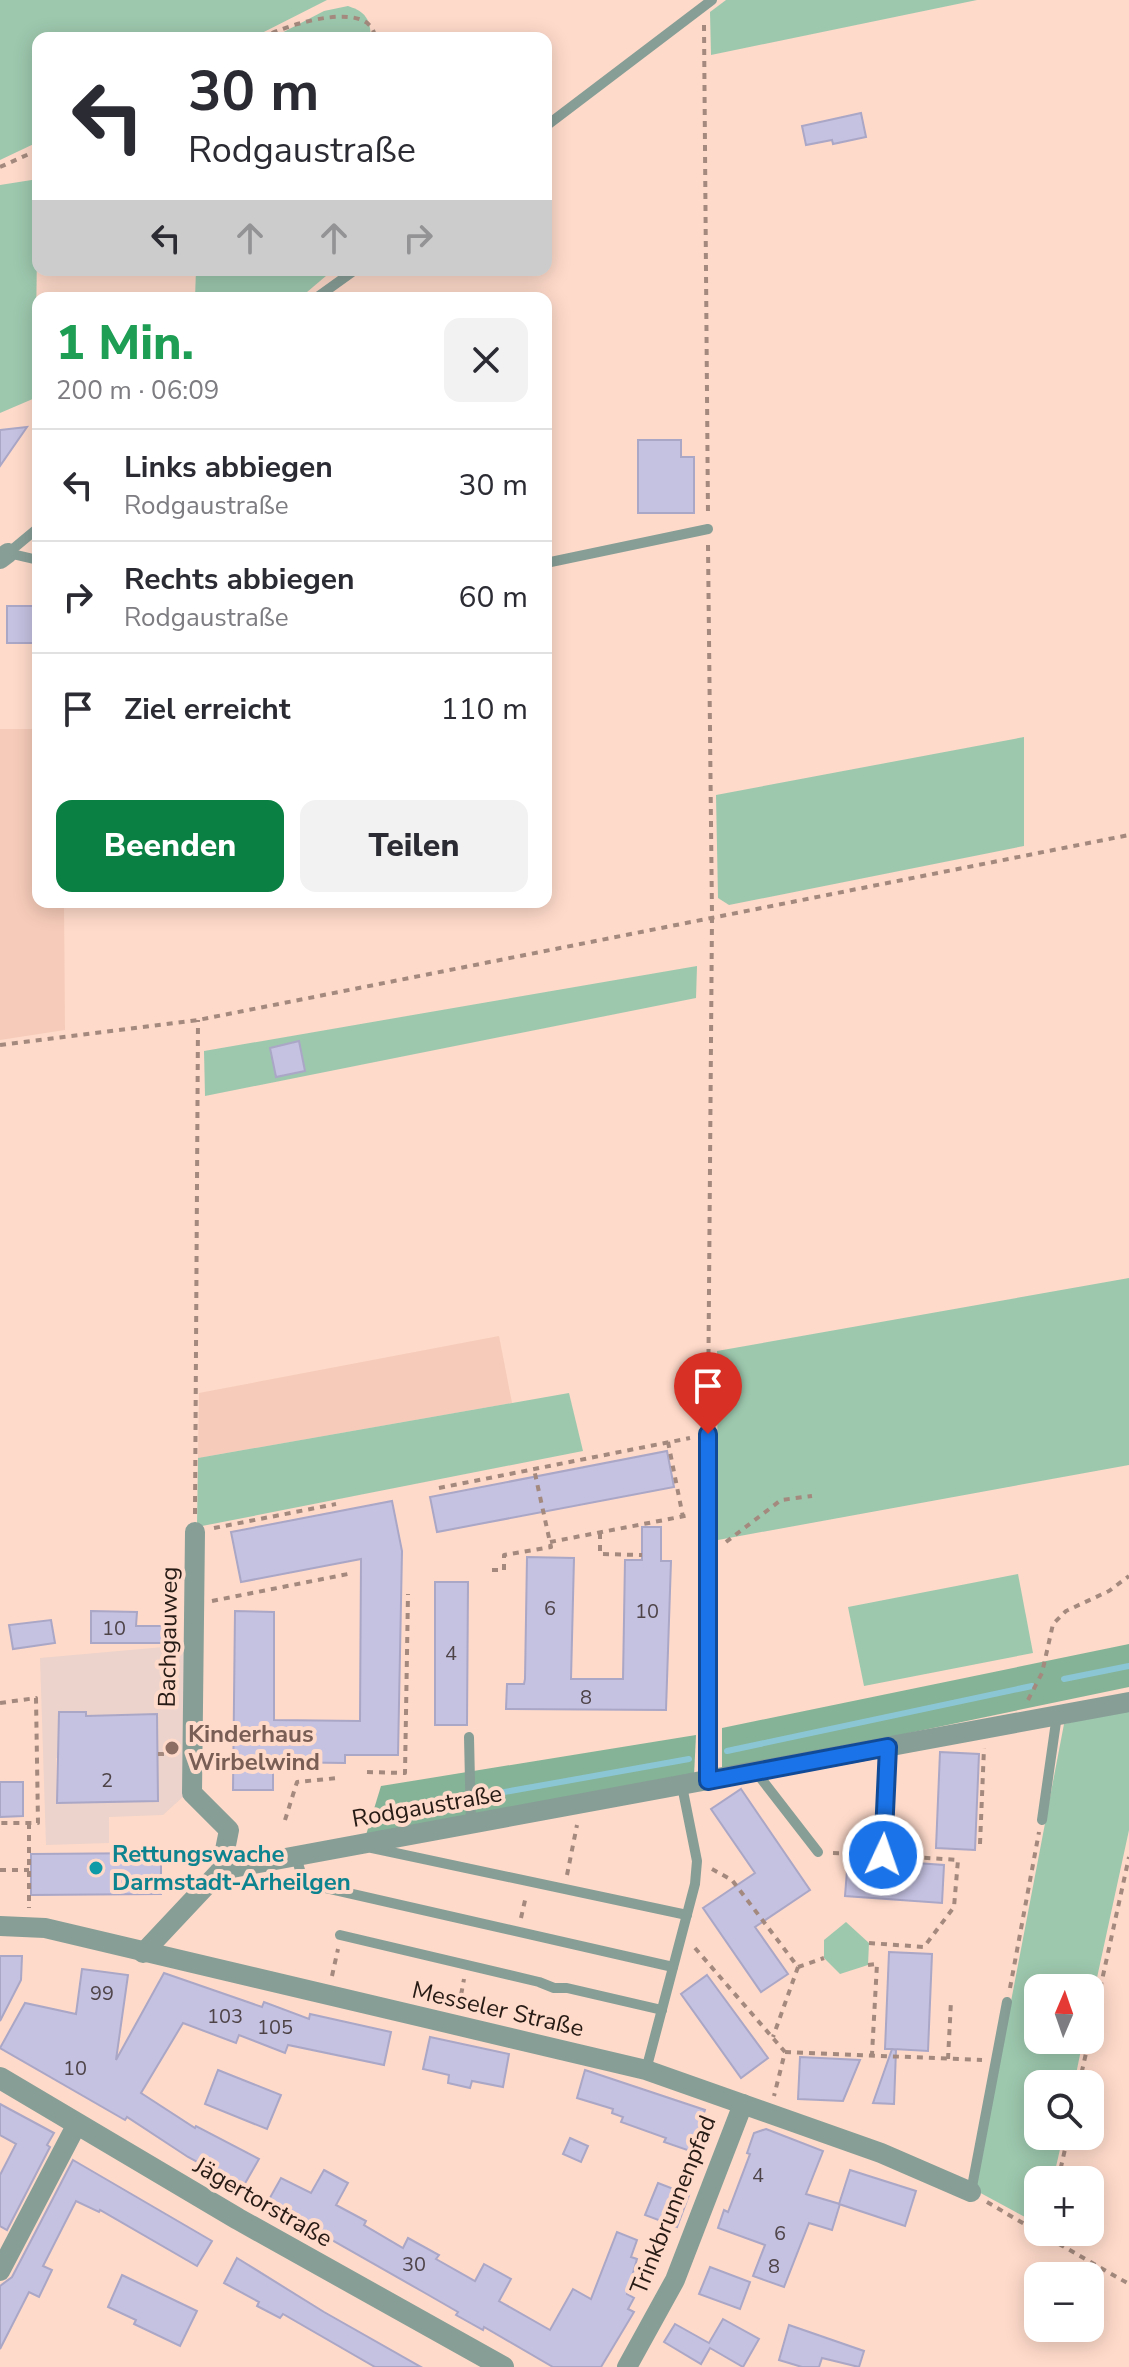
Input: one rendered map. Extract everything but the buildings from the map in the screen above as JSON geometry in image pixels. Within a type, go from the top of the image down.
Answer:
[{"type":"street","points":[[708,1434],[708,1781]]},
{"type":"street","name":"Bachgauweg","points":[[195,1532],[192,1793],[229,1830],[221,1870]]},
{"type":"street","name":"Rodgaustraße","points":[[221,1870],[1129,1702]]},
{"type":"street","points":[[143,1953],[221,1870]]},
{"type":"street","name":"Messeler Straße","points":[[0,1926],[29,1926],[646,2070],[881,2153],[971,2192]]},
{"type":"street","name":"Jägertorstraße","points":[[0,2078],[503,2367]]},
{"type":"street","name":"Trinkbrunnenpfad","points":[[627,2367],[675,2280],[743,2104]]},
{"type":"street","points":[[0,2271],[77,2124]]},
{"type":"lane","points":[[552,121],[707,2]]},
{"type":"lane","points":[[324,292],[347,276]]},
{"type":"lane","points":[[552,562],[708,529]]},
{"type":"lane","points":[[4,556],[32,533]]},
{"type":"lane","points":[[4,556],[32,559]]},
{"type":"lane","points":[[1042,1820],[1057,1715]]},
{"type":"lane","points":[[469,1737],[471,1825]]},
{"type":"lane","points":[[883,1855],[888,1747]]},
{"type":"lane","points":[[756,1772],[818,1852]]},
{"type":"lane","points":[[646,2070],[687,1915],[697,1861],[682,1786]]},
{"type":"lane","points":[[359,1845],[687,1915]]},
{"type":"lane","points":[[296,1857],[304,1883],[673,1967]]},
{"type":"lane","points":[[340,1935],[554,1988],[567,1988],[662,2010]]},
{"type":"lane","points":[[971,2192],[1007,2002]]},
{"type":"path","points":[[439,1488],[708,1434],[712,916],[707,2]]},
{"type":"path","points":[[273,32],[310,13]]},
{"type":"path","points":[[373,16],[374,32]]},
{"type":"path","points":[[0,167],[32,153]]},
{"type":"path","points":[[0,1045],[198,1020],[1129,835]]},
{"type":"path","points":[[198,1020],[195,1532],[336,1504]]},
{"type":"path","points":[[668,1442],[683,1517]]},
{"type":"path","points":[[492,1570],[504,1570],[504,1555],[551,1547],[534,1469]]},
{"type":"path","points":[[708,1555],[781,1500],[812,1496]]},
{"type":"path","points":[[550,1542],[708,1512]]},
{"type":"path","points":[[600,1533],[600,1554],[642,1555]]},
{"type":"path","points":[[194,1604],[353,1573]]},
{"type":"path","points":[[1016,1723],[1042,1673],[1053,1624],[1066,1611],[1109,1591],[1129,1576]]},
{"type":"path","points":[[367,1772],[405,1773],[408,1594]]},
{"type":"path","points":[[0,1703],[36,1698],[38,1823],[0,1823]]},
{"type":"path","points":[[980,1844],[984,1729]]},
{"type":"path","points":[[285,1820],[297,1782],[338,1778]]},
{"type":"path","points":[[564,1889],[581,1804]]},
{"type":"path","points":[[1007,2002],[1042,1820]]},
{"type":"path","points":[[29,1823],[29,1926]]},
{"type":"path","points":[[818,1852],[958,1860],[954,1907],[924,1947],[869,1943]]},
{"type":"path","points":[[1103,1974],[1129,1857]]},
{"type":"path","points":[[697,1861],[732,1880],[798,1967]]},
{"type":"path","points":[[0,1870],[29,1870]]},
{"type":"path","points":[[518,1932],[529,1881]]},
{"type":"path","points":[[682,1933],[785,2052]]},
{"type":"path","points":[[328,1996],[340,1935]]},
{"type":"path","points":[[798,1967],[824,1958]]},
{"type":"path","points":[[868,1965],[877,1964],[872,2054]]},
{"type":"path","points":[[773,2037],[798,1967]]},
{"type":"path","points":[[948,2059],[951,2001]]},
{"type":"path","points":[[785,2052],[996,2060]]},
{"type":"path","points":[[770,2113],[785,2052]]},
{"type":"path","points":[[971,2192],[1024,2224]]},
{"type":"path","points":[[1066,2246],[1129,2284]]},
{"type":"shaded area","points":[[0,729],[32,729],[32,908],[64,908],[65,1030],[0,1040]]},
{"type":"shaded area","points":[[499,1336],[512,1403],[198,1458],[199,1393]]},
{"type":"shaded area","name":"Kinderhaus Wirbelwind","points":[[186,1645],[186,1794],[163,1815],[109,1817],[109,1843],[46,1845],[40,1658]],"holes":[[[156,1714],[158,1801],[57,1803],[56,1758],[97,1757],[97,1715]]]},
{"type":"green space","points":[[0,0],[327,0],[264,32],[32,32],[32,145],[0,160]]},
{"type":"green space","points":[[726,0],[977,0],[711,55],[710,12]]},
{"type":"green space","points":[[348,6],[366,17],[370,32],[284,32],[324,11]]},
{"type":"green space","points":[[32,180],[32,276],[37,276],[36,292],[32,292],[32,399],[0,413],[0,185]]},
{"type":"green space","points":[[196,276],[326,276],[307,292],[195,292]]},
{"type":"green space","points":[[1024,737],[1024,846],[729,905],[718,898],[716,795]]},
{"type":"green space","points":[[697,966],[696,998],[205,1096],[204,1051]]},
{"type":"green space","points":[[1129,1278],[1129,1465],[718,1540],[717,1351]]},
{"type":"green space","points":[[569,1393],[583,1451],[197,1527],[198,1458]]},
{"type":"green space","points":[[1018,1574],[1033,1653],[864,1686],[848,1607]]},
{"type":"green space","points":[[1129,1644],[1129,1687],[722,1772],[722,1728]]},
{"type":"green space","points":[[1129,1709],[1129,1830],[1098,1974],[1024,1974],[1024,2054],[1080,2054],[1077,2070],[1024,2070],[1024,2150],[1060,2150],[1056,2166],[1024,2166],[1024,2216],[975,2190],[1064,1724]]},
{"type":"green space","points":[[696,1735],[694,1776],[366,1835],[381,1786]]},
{"type":"green space","points":[[846,1922],[869,1943],[868,1965],[840,1974],[824,1958],[824,1940]]},
{"type":"waterway","points":[[1064,1679],[1129,1666]]},
{"type":"waterway","points":[[727,1751],[1032,1686]]},
{"type":"waterway","points":[[488,1795],[689,1759]]},
{"type":"waterway","points":[[407,1809],[453,1801]]},
{"type":"place","name":"Kinderhaus Wirbelwind","points":[[172,1748]]},
{"type":"place","name":"Rettungswache Darmstadt-Arheilgen","points":[[96,1868]]},
{"type":"route","points":[[708,1434],[708,1781],[888,1747],[883,1855]]}]
